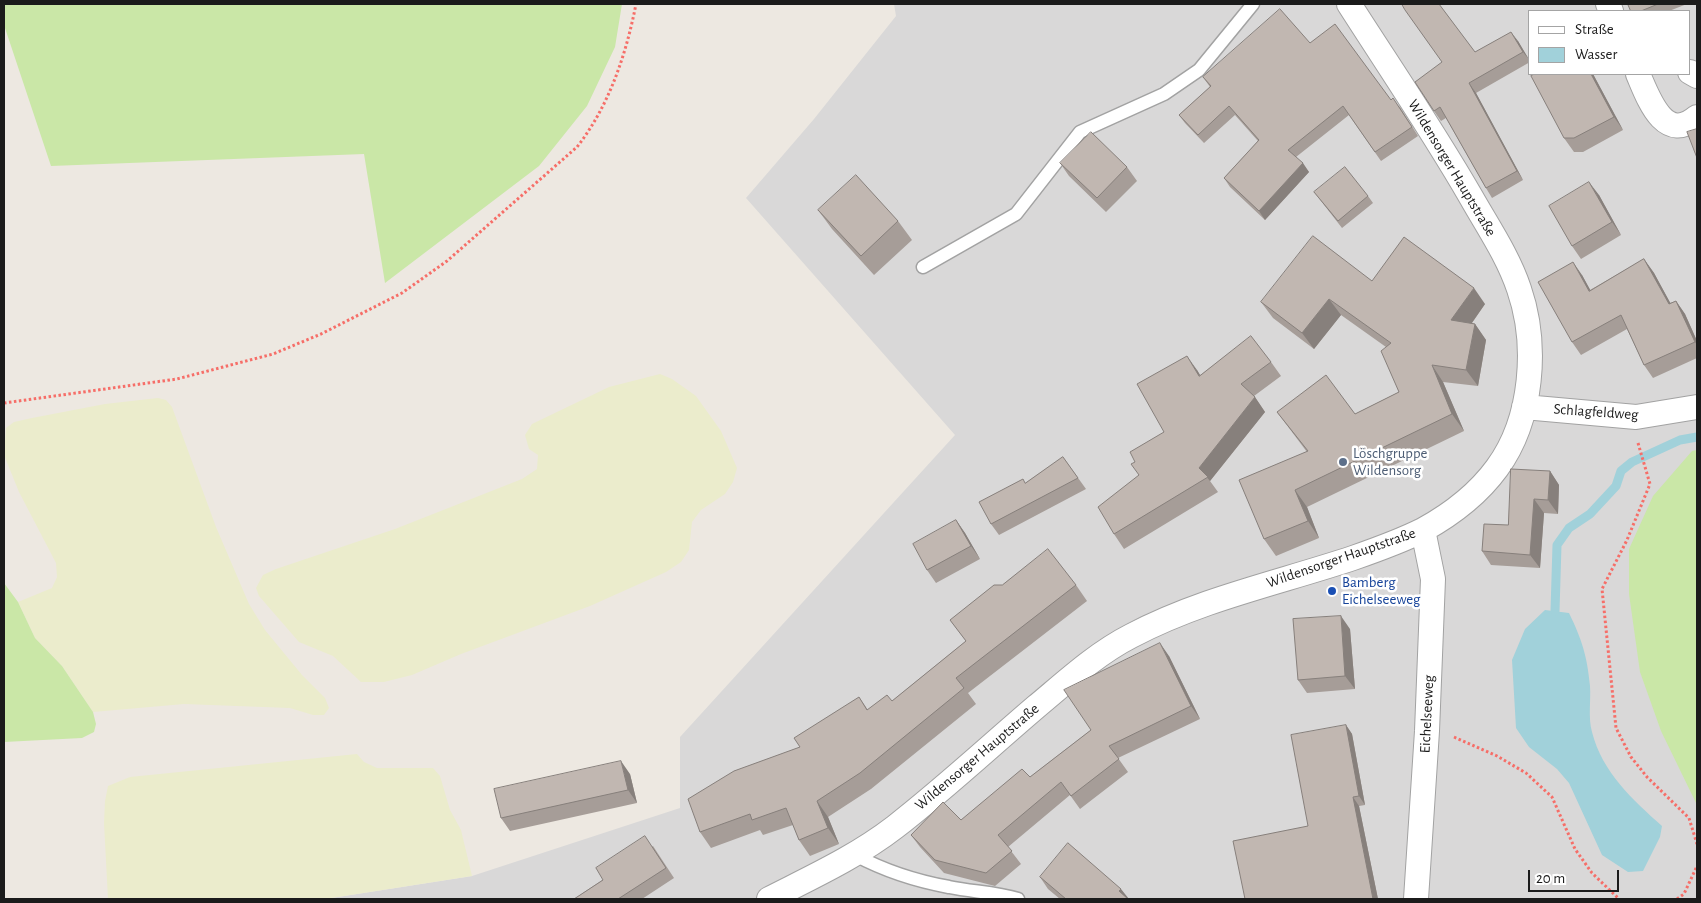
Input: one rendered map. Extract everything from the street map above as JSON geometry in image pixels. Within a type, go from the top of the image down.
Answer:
[{"type":"street","name":"Wildensorger Hauptstraße","points":[[769,899],[855,855],[895,827],[1086,664],[1128,637],[1212,600],[1328,566],[1422,530],[1466,502],[1499,466],[1511,443],[1524,406],[1530,346],[1519,290],[1505,256],[1450,160],[1349,4]]},
{"type":"street","points":[[1638,75],[1655,111],[1661,119],[1681,125],[1690,123],[1697,117]]},
{"type":"street","name":"Schlagfeldweg","points":[[1524,406],[1636,417],[1697,407]]},
{"type":"street","name":"Eichelseeweg","points":[[1416,899],[1427,731],[1433,579],[1429,552],[1422,530]]},
{"type":"lane","points":[[923,267],[1016,214],[1080,132],[1164,94],[1199,70],[1253,4]]},
{"type":"lane","points":[[855,855],[902,876],[950,887],[997,892],[1018,899]]},
{"type":"path","points":[[4,403],[177,379],[220,369],[273,354],[402,294],[447,261],[577,147],[590,131],[611,88],[629,38],[636,4]]},
{"type":"path","points":[[1638,451],[1650,484],[1627,540],[1602,589],[1616,728],[1636,764],[1689,818],[1697,844]]},
{"type":"path","points":[[1427,731],[1448,735],[1489,752],[1526,774],[1552,798],[1575,849],[1592,874],[1619,899]]},
{"type":"path","points":[[1677,899],[1684,894],[1697,866]]},
{"type":"shaded area","points":[[894,4],[1697,4],[1697,899],[325,899],[472,876],[680,808],[680,737],[955,435],[746,198],[814,119],[896,16]]},
{"type":"green space","points":[[4,4],[622,4],[615,47],[587,106],[539,166],[385,283],[364,154],[51,166],[4,25]]},
{"type":"green space","points":[[660,374],[672,379],[696,396],[721,431],[737,468],[733,482],[725,494],[701,510],[692,522],[689,550],[681,562],[666,572],[590,606],[461,654],[412,675],[384,682],[361,682],[333,656],[299,642],[259,596],[256,588],[263,575],[276,569],[395,529],[522,479],[537,469],[538,455],[529,449],[525,435],[532,424],[609,387]]},
{"type":"green space","points":[[158,398],[166,400],[172,407],[216,527],[249,604],[265,630],[302,675],[325,698],[329,708],[324,715],[313,715],[290,708],[184,704],[93,712],[62,666],[35,638],[18,602],[52,588],[57,577],[56,563],[19,492],[4,455],[6,428],[14,422],[32,418],[105,404]]},
{"type":"green space","points":[[1697,450],[1697,805],[1661,731],[1640,672],[1629,594],[1629,549],[1653,496],[1692,451]]},
{"type":"green space","points":[[4,583],[18,602],[35,638],[62,666],[93,712],[96,724],[94,732],[82,738],[4,742]]},
{"type":"green space","points":[[357,754],[364,762],[377,768],[433,768],[440,776],[450,810],[461,830],[472,876],[325,899],[108,899],[104,823],[108,786],[130,777]]},
{"type":"water","points":[[1545,610],[1569,613],[1577,631],[1589,675],[1592,732],[1603,760],[1620,784],[1662,826],[1660,837],[1643,871],[1628,872],[1602,855],[1569,783],[1557,769],[1529,747],[1516,728],[1512,660],[1525,629]]},
{"type":"building","points":[[1402,4],[1439,4],[1475,52],[1511,32],[1523,52],[1469,83],[1517,171],[1486,188],[1440,107],[1434,111],[1415,82],[1442,62]]},
{"type":"building","points":[[1628,4],[1658,4],[1643,10],[1631,10]]},
{"type":"building","points":[[1280,9],[1310,43],[1335,24],[1391,100],[1393,98],[1412,127],[1375,152],[1343,106],[1288,150],[1303,163],[1259,211],[1224,178],[1259,140],[1229,106],[1198,135],[1179,115],[1211,86],[1203,77]]},
{"type":"building","points":[[1592,75],[1614,117],[1574,138],[1564,138],[1531,76]]},
{"type":"building","points":[[1697,129],[1697,158],[1687,132]]},
{"type":"building","points":[[1091,132],[1127,167],[1097,198],[1060,163]]},
{"type":"building","points":[[1345,167],[1368,196],[1338,221],[1314,192]]},
{"type":"building","points":[[856,175],[898,221],[861,256],[818,210]]},
{"type":"building","points":[[1589,182],[1612,222],[1572,246],[1549,206]]},
{"type":"building","points":[[1313,236],[1372,281],[1404,237],[1474,288],[1451,320],[1475,324],[1466,370],[1432,365],[1452,414],[1295,490],[1308,521],[1264,539],[1239,480],[1308,451],[1277,412],[1326,375],[1355,414],[1399,392],[1381,351],[1391,343],[1329,299],[1302,333],[1261,302]]},
{"type":"building","points":[[1644,259],[1669,304],[1676,301],[1695,342],[1644,365],[1621,315],[1572,342],[1538,282],[1573,262],[1589,291]]},
{"type":"building","points":[[1251,336],[1271,362],[1241,384],[1255,397],[1199,468],[1208,477],[1114,534],[1098,507],[1139,475],[1131,464],[1135,462],[1130,452],[1164,432],[1137,384],[1187,356],[1199,376]]},
{"type":"building","points":[[1063,457],[1078,478],[991,524],[979,502],[1023,479],[1025,483]]},
{"type":"building","points":[[1511,469],[1550,471],[1548,500],[1534,499],[1530,555],[1482,551],[1484,524],[1508,525]]},
{"type":"building","points":[[956,520],[971,546],[927,570],[913,544]]},
{"type":"building","points":[[1048,549],[1076,585],[956,678],[964,688],[860,773],[817,801],[828,828],[799,840],[786,808],[752,820],[750,814],[700,832],[688,799],[734,771],[800,747],[794,738],[859,697],[867,710],[887,695],[892,701],[966,641],[950,620],[994,585],[1002,585]]},
{"type":"building","points":[[1341,616],[1345,676],[1298,680],[1293,619]]},
{"type":"building","points":[[1160,643],[1191,706],[1109,746],[1119,759],[1071,796],[1061,782],[998,835],[1012,851],[986,873],[935,860],[911,835],[943,802],[961,820],[1022,769],[1030,777],[1091,730],[1064,690]]},
{"type":"building","points":[[1346,725],[1359,796],[1353,797],[1373,899],[1245,899],[1233,841],[1308,826],[1291,735]]},
{"type":"building","points":[[621,761],[628,790],[501,818],[494,789]]},
{"type":"building","points":[[645,836],[666,868],[618,899],[574,899],[603,880],[596,868]]},
{"type":"building","points":[[1068,843],[1121,889],[1119,891],[1128,899],[1066,899],[1040,877]]},
{"type":"waterway","points":[[1555,611],[1557,545],[1569,528],[1590,514],[1616,486],[1621,471],[1632,462],[1680,440],[1697,437]]},
{"type":"place","name":"Löschgruppe Wildensorg","points":[[1343,462]]},
{"type":"place","name":"Bamberg Eichelseeweg","points":[[1332,591]]}]
